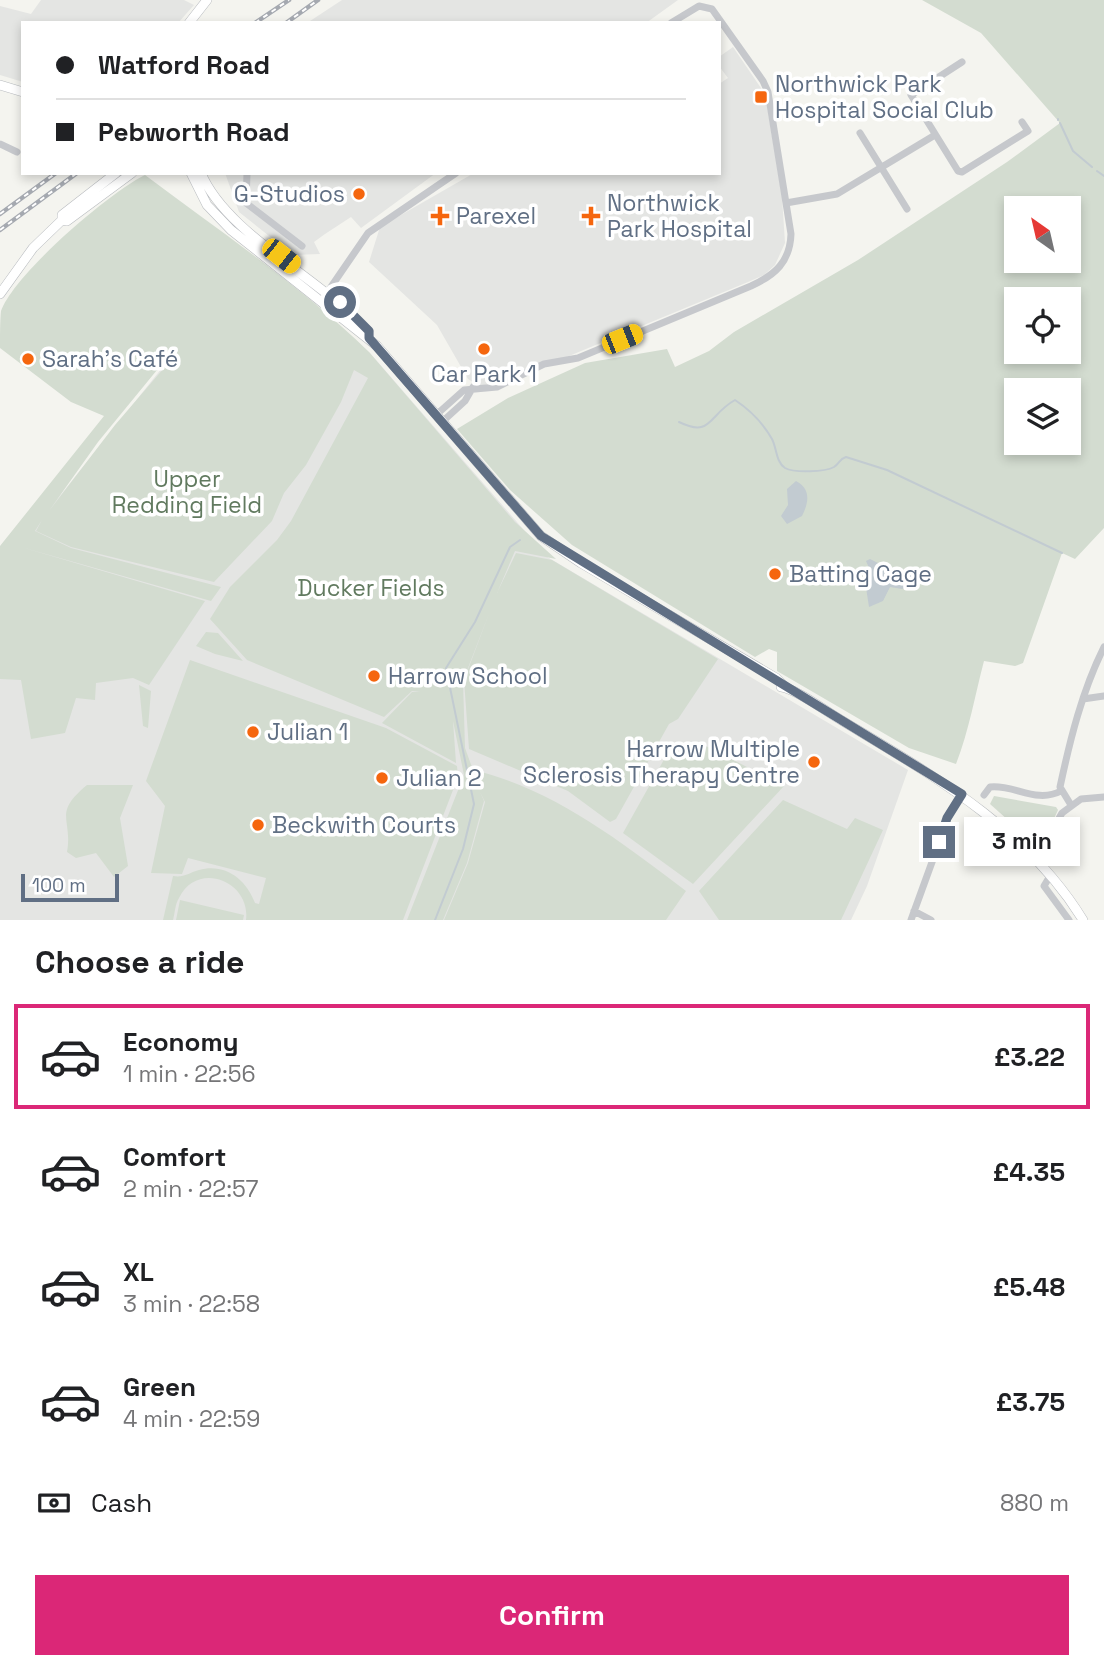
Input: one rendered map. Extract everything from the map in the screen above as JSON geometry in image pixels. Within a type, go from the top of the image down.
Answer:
[{"type":"main road","points":[[191,21],[207,0]]},
{"type":"main road","points":[[0,85],[21,91]]},
{"type":"main road","points":[[0,295],[33,248],[62,220],[62,215],[113,175]]},
{"type":"main road","points":[[62,220],[67,221],[129,175]]},
{"type":"main road","points":[[192,175],[211,211],[325,295]]},
{"type":"main road","points":[[202,175],[217,204],[325,295],[363,336],[369,338],[541,536],[962,794],[1001,825],[1036,860],[1083,920]]},
{"type":"street","points":[[674,21],[699,6],[712,9],[721,21]]},
{"type":"street","points":[[439,419],[464,390],[472,387],[497,387],[544,364],[578,358],[767,279],[782,266],[790,246],[786,203],[768,97],[759,74],[721,21]]},
{"type":"street","points":[[962,62],[911,95],[958,171],[962,172],[1028,131],[1022,122]]},
{"type":"street","points":[[860,133],[907,209]]},
{"type":"street","points":[[786,203],[837,194],[935,135]]},
{"type":"street","points":[[0,144],[17,152]]},
{"type":"street","points":[[247,175],[246,203],[302,246]]},
{"type":"street","points":[[325,295],[368,233],[453,175]]},
{"type":"street","points":[[1071,805],[1061,791],[1066,760],[1083,699],[1104,647]]},
{"type":"street","points":[[1083,699],[1104,695]]},
{"type":"street","points":[[984,794],[990,787],[996,786],[1029,795],[1048,796],[1061,791]]},
{"type":"street","points":[[911,920],[947,818],[962,794]]},
{"type":"street","points":[[1036,860],[1044,850],[1055,821],[1071,805],[1081,799],[1104,797]]},
{"type":"street","points":[[1050,876],[1044,886],[1069,920]]},
{"type":"street","points":[[914,911],[931,920]]},
{"type":"shaded area","points":[[41,0],[184,0],[194,5],[180,21],[21,21],[21,81],[0,75],[0,6],[31,14]]},
{"type":"shaded area","points":[[342,0],[678,0],[649,21],[310,21]]},
{"type":"shaded area","name":"Northwick Park Hospital","points":[[733,47],[765,94],[782,197],[785,243],[775,265],[764,275],[748,282],[511,380],[479,386],[468,379],[437,325],[369,262],[380,227],[471,175],[721,175],[721,83],[728,78],[721,69],[721,56]]},
{"type":"shaded area","points":[[226,175],[433,175],[361,228],[351,217],[325,234],[314,242],[320,254],[293,255],[239,212]]},
{"type":"shaded area","name":"Harrow School","points":[[249,259],[312,303],[370,353],[530,537],[527,545],[908,770],[867,886],[851,920],[0,920],[0,583],[23,542]]},
{"type":"shaded area","points":[[796,481],[806,492],[806,506],[802,516],[787,524],[781,516],[788,505],[787,489]]},
{"type":"shaded area","points":[[870,559],[890,569],[909,571],[915,578],[914,584],[902,589],[890,587],[883,601],[869,607],[865,581],[870,570],[866,561]]},
{"type":"green space","points":[[922,0],[1104,0],[1104,528],[1075,559],[1062,553],[1023,663],[1015,666],[984,661],[956,764],[909,748],[777,671],[777,652],[769,649],[755,657],[572,545],[510,490],[457,429],[508,398],[585,363],[667,349],[675,367],[709,351],[734,332],[858,260],[1007,162],[1060,123],[981,33]]},
{"type":"green space","points":[[145,175],[260,260],[343,328],[369,352],[515,522],[556,559],[515,551],[497,593],[516,553],[552,560],[718,659],[678,719],[669,724],[616,819],[610,822],[568,791],[469,749],[464,680],[490,611],[463,681],[465,748],[473,770],[531,790],[586,819],[686,891],[666,920],[444,920],[468,863],[485,802],[480,792],[484,801],[467,863],[443,920],[407,920],[464,775],[453,721],[456,763],[382,723],[412,692],[420,692],[412,691],[384,717],[247,660],[210,619],[230,587],[277,540],[291,521],[368,378],[354,370],[341,402],[306,465],[284,493],[272,521],[214,582],[71,547],[36,531],[42,520],[35,531],[71,548],[221,587],[211,601],[21,547],[205,601],[149,685],[133,678],[96,683],[95,700],[76,698],[65,733],[31,739],[21,680],[0,679],[0,546],[104,416],[71,402],[0,348],[1,311],[24,276],[43,256],[88,215]],"holes":[[[166,359],[170,361],[115,425],[49,511],[98,442]]]},
{"type":"green space","points":[[206,632],[218,633],[243,661],[196,646]]},
{"type":"green space","points":[[190,660],[386,728],[457,766],[458,777],[403,920],[246,920],[245,906],[240,895],[232,886],[209,878],[187,886],[178,900],[173,920],[163,920],[173,876],[183,876],[209,868],[226,871],[240,880],[255,903],[259,904],[266,878],[188,858],[182,874],[151,873],[165,806],[146,781]]},
{"type":"green space","points":[[139,685],[151,691],[148,728],[143,726]]},
{"type":"green space","points":[[706,746],[784,786],[693,884],[623,833],[666,756],[696,758]]},
{"type":"green space","points":[[87,785],[133,785],[120,818],[128,866],[114,877],[96,853],[76,858],[67,852],[67,810],[76,795]]},
{"type":"green space","points":[[994,796],[1056,807],[1058,810],[1041,846],[1038,847],[990,804]]},
{"type":"green space","points":[[783,800],[847,829],[855,818],[883,830],[841,920],[719,920],[699,891]]},
{"type":"green space","points":[[180,900],[244,915],[243,920],[176,920]]},
{"type":"waterway","points":[[1060,123],[1073,151],[1092,167]]},
{"type":"waterway","points":[[1097,171],[1104,176]]},
{"type":"waterway","points":[[679,422],[690,426],[704,426],[735,400],[765,428],[780,462],[789,470],[824,470],[834,467],[846,457],[887,470],[1062,553]]},
{"type":"waterway","points":[[435,920],[463,849],[474,804],[446,668],[475,622],[510,547],[520,540]]},
{"type":"railway","points":[[258,21],[289,0]]},
{"type":"railway","points":[[289,21],[318,0]]},
{"type":"railway","points":[[0,214],[53,175]]},
{"type":"railway","points":[[0,230],[74,175]]},
{"type":"place","name":"Northwick Park Hospital Social Club","points":[[761,97]]},
{"type":"place","name":"G-Studios","points":[[359,194]]},
{"type":"place","name":"Parexel","points":[[440,216]]},
{"type":"place","name":"Northwick Park Hospital","points":[[591,216]]},
{"type":"place","name":"Car Park 1","points":[[484,349]]},
{"type":"place","name":"Sarah's Café","points":[[28,359]]},
{"type":"place","name":"Batting Cage","points":[[775,574]]},
{"type":"place","name":"Harrow School","points":[[374,676]]},
{"type":"place","name":"Julian 1","points":[[253,732]]},
{"type":"place","name":"Harrow Multiple Sclerosis Therapy Centre","points":[[814,762]]},
{"type":"place","name":"Julian 2","points":[[382,778]]},
{"type":"place","name":"Beckwith Courts","points":[[258,825]]},
{"type":"route","points":[[340,302],[369,331],[369,338],[541,536],[740,659],[746,659],[785,686],[962,794],[947,818],[939,842]]},
{"type":"park label","name":"Upper Redding Field","points":[[187,492]]},
{"type":"park label","name":"Ducker Fields","points":[[371,588]]}]
